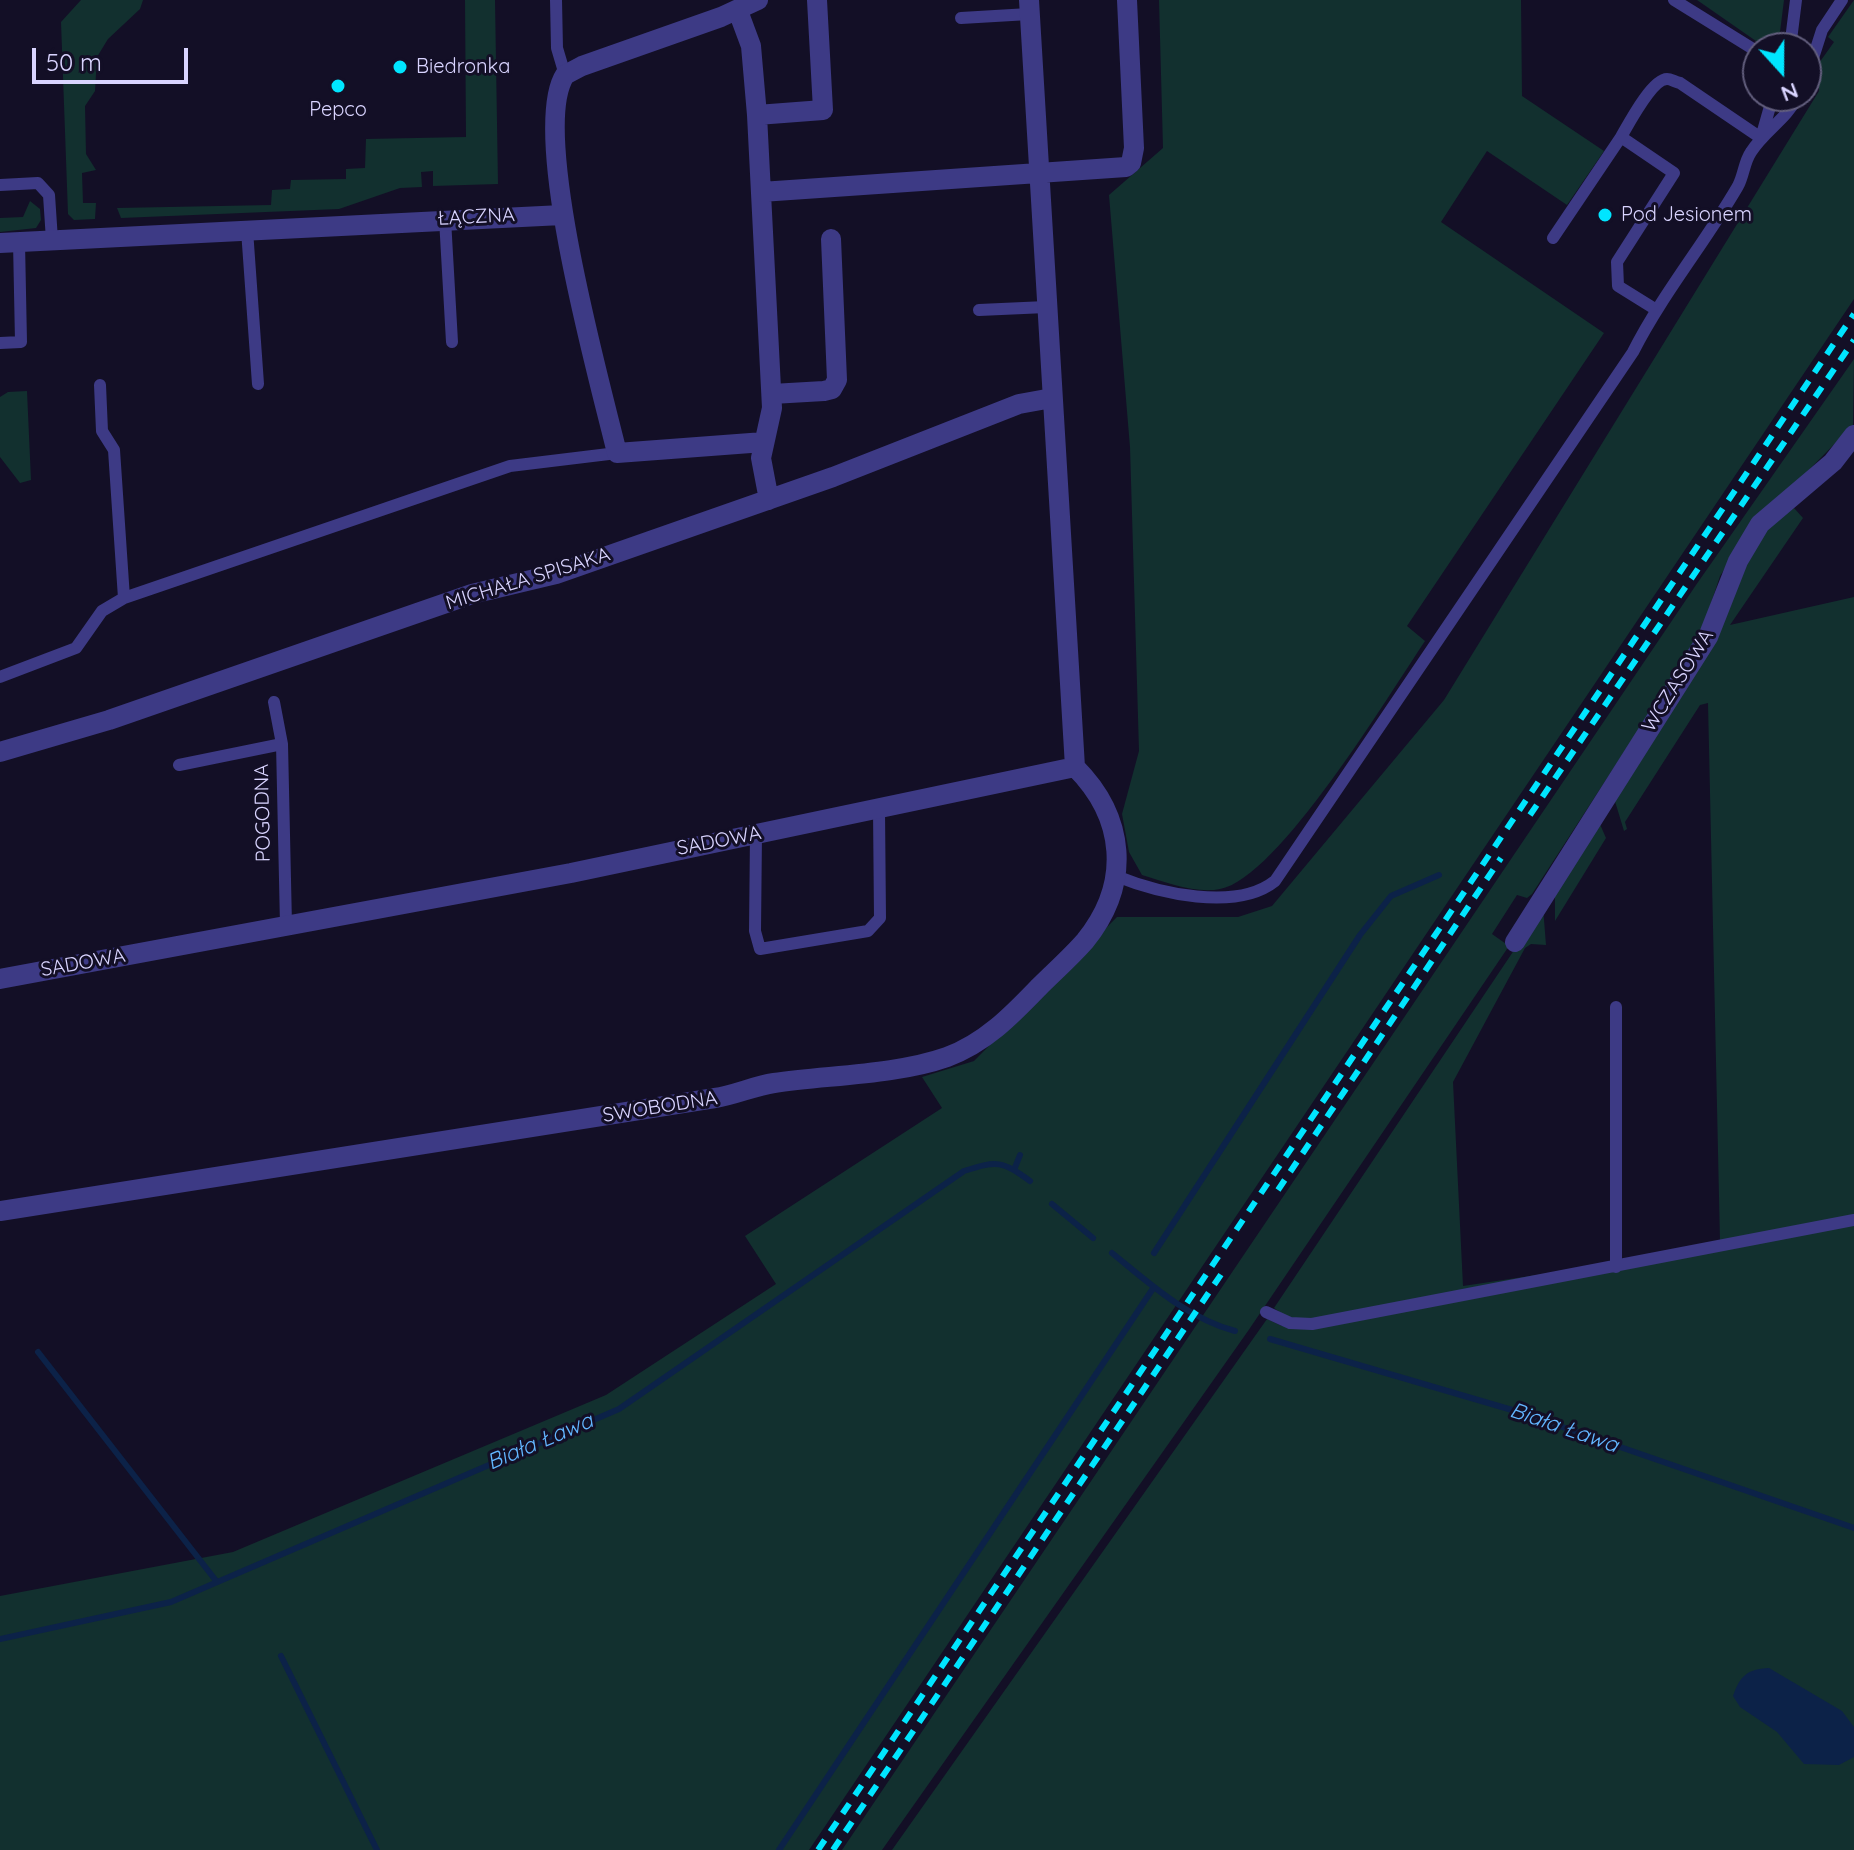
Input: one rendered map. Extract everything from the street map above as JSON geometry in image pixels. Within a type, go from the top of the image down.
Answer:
[{"type":"street","points":[[758,0],[738,11],[565,75],[555,98],[562,215],[617,453],[764,442]]},
{"type":"street","points":[[757,115],[823,110],[817,0]]},
{"type":"street","points":[[761,192],[1038,176],[1119,169],[1131,163],[1134,148],[1127,0]]},
{"type":"street","points":[[1029,7],[1075,767]]},
{"type":"street","points":[[738,11],[751,46],[757,115],[772,394],[771,417],[761,458],[769,500]]},
{"type":"street","name":"ŁĄCZNA","points":[[10,242],[562,215]]},
{"type":"street","points":[[772,394],[824,391],[832,389],[837,380],[831,239]]},
{"type":"street","name":"MICHAŁA SPISAKA","points":[[0,752],[109,720],[480,592],[556,574],[769,500],[1019,404],[1052,398]]},
{"type":"street","name":"WCZASOWA","points":[[1515,942],[1708,637],[1738,561],[1760,524],[1833,462],[1854,435]]},
{"type":"street","name":"SWOBODNA","points":[[0,1211],[715,1098],[771,1084],[937,1060],[968,1047],[996,1029],[1084,942],[1099,918],[1116,876],[1118,855],[1110,815],[1098,792],[1075,767]]},
{"type":"street","name":"SADOWA","points":[[0,979],[571,873],[1075,767]]},
{"type":"lane","points":[[556,0],[557,48],[565,75]]},
{"type":"lane","points":[[1674,0],[1742,42]]},
{"type":"lane","points":[[1792,32],[1796,0]]},
{"type":"lane","points":[[1821,32],[1842,0]]},
{"type":"lane","points":[[961,18],[1029,7]]},
{"type":"lane","points":[[1553,238],[1644,99],[1660,81],[1667,79],[1680,83],[1761,138]]},
{"type":"lane","points":[[1761,138],[1768,112]]},
{"type":"lane","points":[[1116,876],[1146,887],[1213,896],[1253,895],[1275,881],[1625,365],[1655,309],[1739,183],[1748,156],[1787,112]]},
{"type":"lane","points":[[1621,137],[1674,173],[1617,262],[1618,286],[1655,309]]},
{"type":"lane","points":[[0,185],[38,183],[49,195],[52,240]]},
{"type":"lane","points":[[445,219],[452,342]]},
{"type":"lane","points":[[247,230],[258,384]]},
{"type":"lane","points":[[0,343],[21,342],[10,242]]},
{"type":"lane","points":[[979,310],[1046,307]]},
{"type":"lane","points":[[100,385],[102,431],[114,450],[124,598]]},
{"type":"lane","points":[[0,677],[76,648],[102,611],[124,598],[510,466],[617,453]]},
{"type":"lane","name":"POGODNA","points":[[274,702],[282,744],[286,925]]},
{"type":"lane","points":[[179,765],[282,744]]},
{"type":"lane","points":[[756,834],[755,931],[760,949],[868,931],[880,918],[879,810]]},
{"type":"lane","points":[[1616,1007],[1616,1267]]},
{"type":"lane","points":[[1266,1312],[1290,1323],[1312,1324],[1854,1220]]},
{"type":"green space","points":[[81,0],[143,0],[140,9],[108,39],[97,57],[95,91],[85,106],[86,154],[96,170],[82,173],[83,203],[96,203],[95,219],[74,220],[68,214],[61,22]]},
{"type":"green space","points":[[465,0],[495,0],[498,184],[433,186],[433,171],[421,172],[422,187],[400,188],[339,209],[121,218],[117,208],[271,205],[272,190],[290,189],[291,180],[346,179],[346,169],[365,168],[366,139],[466,137]]},
{"type":"green space","points":[[1159,0],[1521,0],[1522,96],[1604,151],[1567,205],[1487,151],[1441,222],[1604,333],[1407,626],[1425,641],[1360,740],[1301,820],[1272,853],[1244,878],[1211,890],[1181,886],[1142,875],[1129,852],[1122,814],[1139,751],[1130,447],[1109,195],[1163,148]]},
{"type":"green space","points":[[1697,0],[1784,0],[1780,32],[1743,32]]},
{"type":"green space","points":[[1854,0],[1854,299],[809,1850],[0,1850],[0,1596],[233,1552],[606,1395],[776,1284],[745,1236],[942,1108],[922,1077],[974,1061],[1117,917],[1238,917],[1272,906],[1444,700],[1806,112],[1822,112],[1822,59],[1834,42],[1828,37]]},
{"type":"green space","points":[[30,201],[40,209],[41,220],[36,228],[0,232],[0,218],[23,217]]},
{"type":"green space","points":[[1854,359],[1853,425],[1748,532],[1720,576],[1701,633],[1532,894],[1527,898],[1517,895],[1492,934],[1509,946],[1248,1331],[882,1850],[842,1850],[1696,585]]},
{"type":"green space","points":[[27,391],[31,480],[20,483],[0,457],[0,397],[8,392]]},
{"type":"green space","points":[[1794,508],[1803,518],[1730,625],[1854,597],[1854,1850],[892,1850],[1267,1319],[1282,1326],[1288,1318],[1274,1308],[1543,907],[1546,945],[1531,944],[1525,948],[1453,1082],[1463,1286],[1610,1264],[1720,1241],[1708,703],[1700,705],[1625,822],[1627,829],[1624,831],[1614,798],[1727,606],[1763,530]]},
{"type":"green space","points":[[1599,822],[1606,838],[1555,921],[1555,891]]},
{"type":"water","points":[[1769,1668],[1842,1711],[1854,1727],[1854,1757],[1839,1765],[1804,1764],[1777,1732],[1740,1707],[1733,1696],[1738,1683],[1750,1672]]},
{"type":"waterway","points":[[1154,1253],[1360,935],[1391,896],[1439,875]]},
{"type":"waterway","points":[[1014,1170],[1020,1155]]},
{"type":"waterway","name":"Biała Ława","points":[[0,1639],[171,1602],[619,1409],[964,1171],[999,1164],[1030,1181]]},
{"type":"waterway","name":"Biała Ława","points":[[1052,1204],[1093,1238]]},
{"type":"waterway","name":"Biała Ława","points":[[1112,1253],[1185,1309],[1235,1331]]},
{"type":"waterway","points":[[779,1850],[1154,1287]]},
{"type":"waterway","name":"Biała Ława","points":[[1270,1339],[1519,1412],[1854,1528]]},
{"type":"waterway","points":[[38,1352],[217,1582]]},
{"type":"waterway","points":[[281,1656],[377,1850]]},
{"type":"railway","points":[[818,1850],[1854,314]]},
{"type":"railway","points":[[1530,815],[1854,340]]},
{"type":"railway","points":[[1278,1190],[1501,858]]},
{"type":"railway","points":[[833,1850],[1222,1273]]},
{"type":"place","name":"Biedronka","points":[[400,67]]},
{"type":"place","name":"Pepco","points":[[338,86]]},
{"type":"place","name":"Pod Jesionem","points":[[1605,215]]}]
